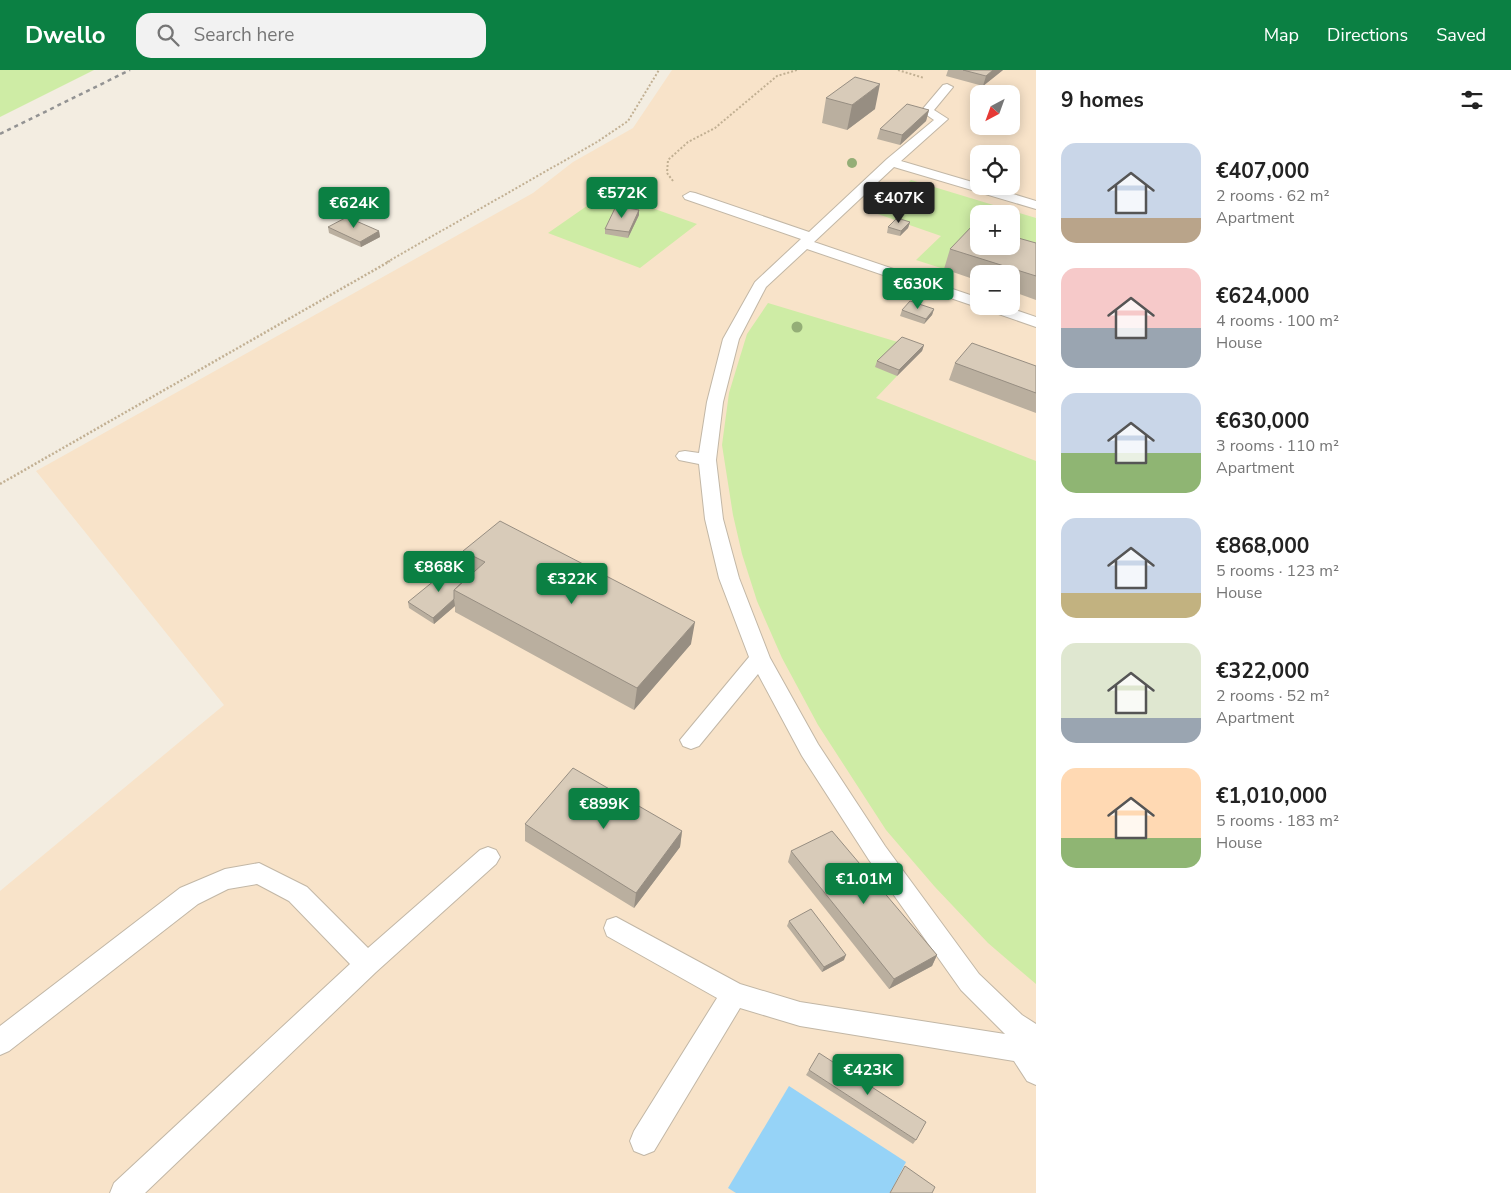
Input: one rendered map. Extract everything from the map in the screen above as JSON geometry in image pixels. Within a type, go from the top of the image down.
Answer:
[{"type":"lane","points":[[947,87],[927,110],[942,119],[892,162],[760,285],[731,339],[715,402],[707,460],[714,519],[729,578],[760,658],[810,750],[877,853],[970,982],[1013,1024],[1031,1046],[1036,1072]]},
{"type":"lane","points":[[892,162],[1036,206]]},
{"type":"lane","points":[[690,196],[970,300]]},
{"type":"lane","points":[[1015,315],[1036,322]]},
{"type":"lane","points":[[685,456],[707,460]]},
{"type":"lane","points":[[691,740],[760,658]]},
{"type":"lane","points":[[124,1193],[366,964],[488,857]]},
{"type":"lane","points":[[0,1042],[188,896],[225,879],[259,873],[298,894],[366,964]]},
{"type":"lane","points":[[616,928],[734,994],[800,1014],[1031,1046]]},
{"type":"lane","points":[[644,1141],[734,994]]},
{"type":"path","points":[[0,484],[598,142],[628,122],[658,70]]},
{"type":"path","points":[[690,196],[667,173],[668,160],[688,142],[715,128],[777,76],[797,70]]},
{"type":"shaded area","points":[[672,70],[1036,70],[1036,1193],[0,1193],[0,891],[224,705],[36,471],[533,193],[573,162],[633,128]]},
{"type":"green space","points":[[0,70],[94,70],[0,117]]},
{"type":"green space","points":[[911,180],[993,205],[970,205],[970,245],[968,244],[944,269],[916,260],[941,236],[875,213]]},
{"type":"green space","points":[[607,192],[697,224],[640,268],[548,233]]},
{"type":"green space","points":[[1020,213],[1036,218],[1036,266],[1002,255],[1020,255]]},
{"type":"green space","points":[[768,303],[901,343],[897,376],[876,398],[1036,461],[1036,984],[988,943],[935,887],[886,830],[818,725],[782,658],[757,601],[742,554],[733,515],[722,445],[729,393],[747,334]]},
{"type":"water","points":[[789,1086],[906,1162],[890,1193],[736,1193],[728,1188]]},
{"type":"building","points":[[963,70],[993,70],[986,76]]},
{"type":"building","points":[[855,77],[880,84],[852,105],[826,98]]},
{"type":"building","points":[[907,104],[929,110],[902,135],[880,129]]},
{"type":"building","points":[[616,206],[639,210],[629,232],[605,229]]},
{"type":"building","points":[[347,217],[379,231],[360,242],[328,227]]},
{"type":"building","points":[[897,218],[910,222],[901,231],[888,227]]},
{"type":"building","points":[[970,228],[970,255],[1020,255],[1020,239],[1036,243],[1036,276],[1020,271],[1020,265],[1001,265],[950,249]]},
{"type":"building","points":[[910,301],[934,309],[926,319],[902,310]]},
{"type":"building","points":[[902,337],[924,345],[899,370],[877,361]]},
{"type":"building","points":[[972,343],[1036,366],[1036,393],[955,363]]},
{"type":"building","points":[[500,521],[695,622],[637,688],[454,590],[485,562],[463,551]]},
{"type":"building","points":[[451,567],[468,577],[454,590],[454,599],[433,618],[408,602]]},
{"type":"building","points":[[573,768],[682,831],[636,893],[525,824]]},
{"type":"building","points":[[832,831],[937,955],[894,979],[791,851]]},
{"type":"building","points":[[811,909],[846,955],[824,967],[789,921]]},
{"type":"building","points":[[819,1053],[926,1122],[916,1140],[809,1070]]},
{"type":"building","points":[[905,1166],[935,1187],[932,1193],[890,1193]]},
{"type":"railway","points":[[0,134],[130,70]]}]
